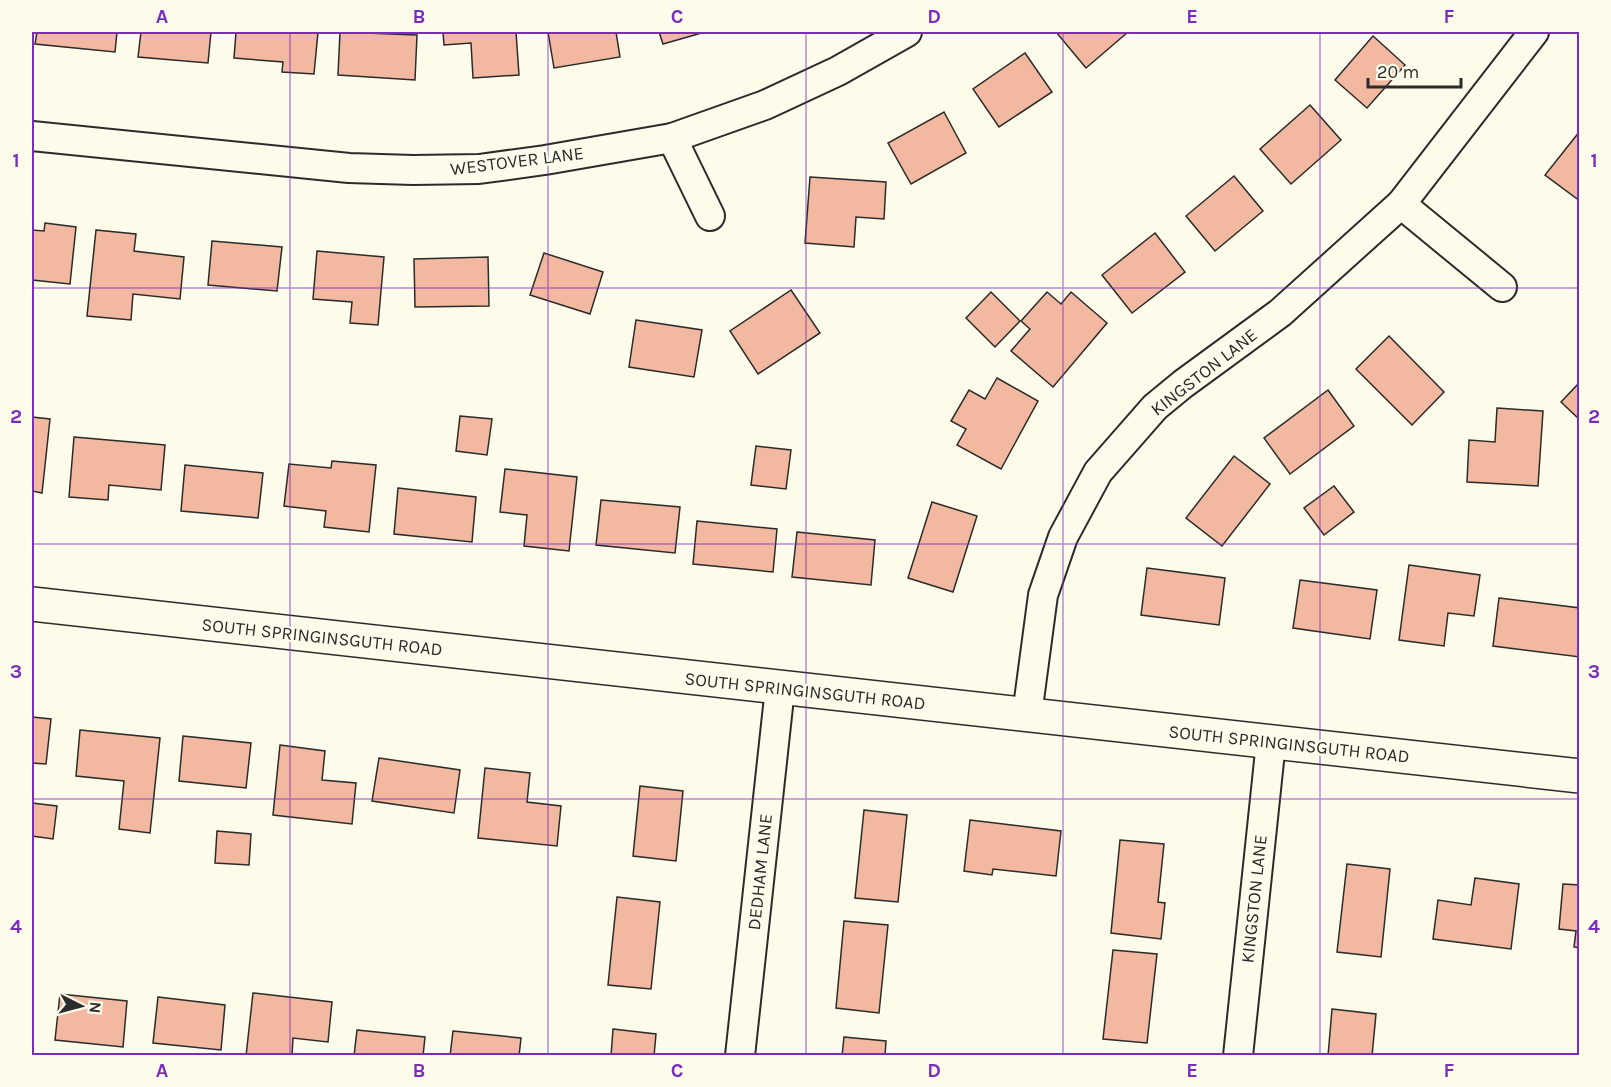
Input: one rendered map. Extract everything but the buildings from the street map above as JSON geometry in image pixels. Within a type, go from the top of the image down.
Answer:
[{"type":"street","name":"WESTOVER LANE","points":[[32,136],[349,168],[479,169],[672,138],[765,105],[838,71],[907,32]]},
{"type":"street","name":"KINGSTON LANE","points":[[1027,715],[1043,595],[1063,537],[1098,472],[1155,407],[1280,313],[1401,204],[1534,32]]},
{"type":"street","points":[[672,138],[710,216]]},
{"type":"street","points":[[1401,204],[1502,287]]},
{"type":"street","name":"SOUTH SPRINGINSGUTH ROAD","points":[[32,604],[1580,776]]},
{"type":"street","name":"DEDHAM LANE","points":[[740,1056],[780,688]]},
{"type":"street","name":"KINGSTON LANE","points":[[1238,1056],[1270,742]]}]
